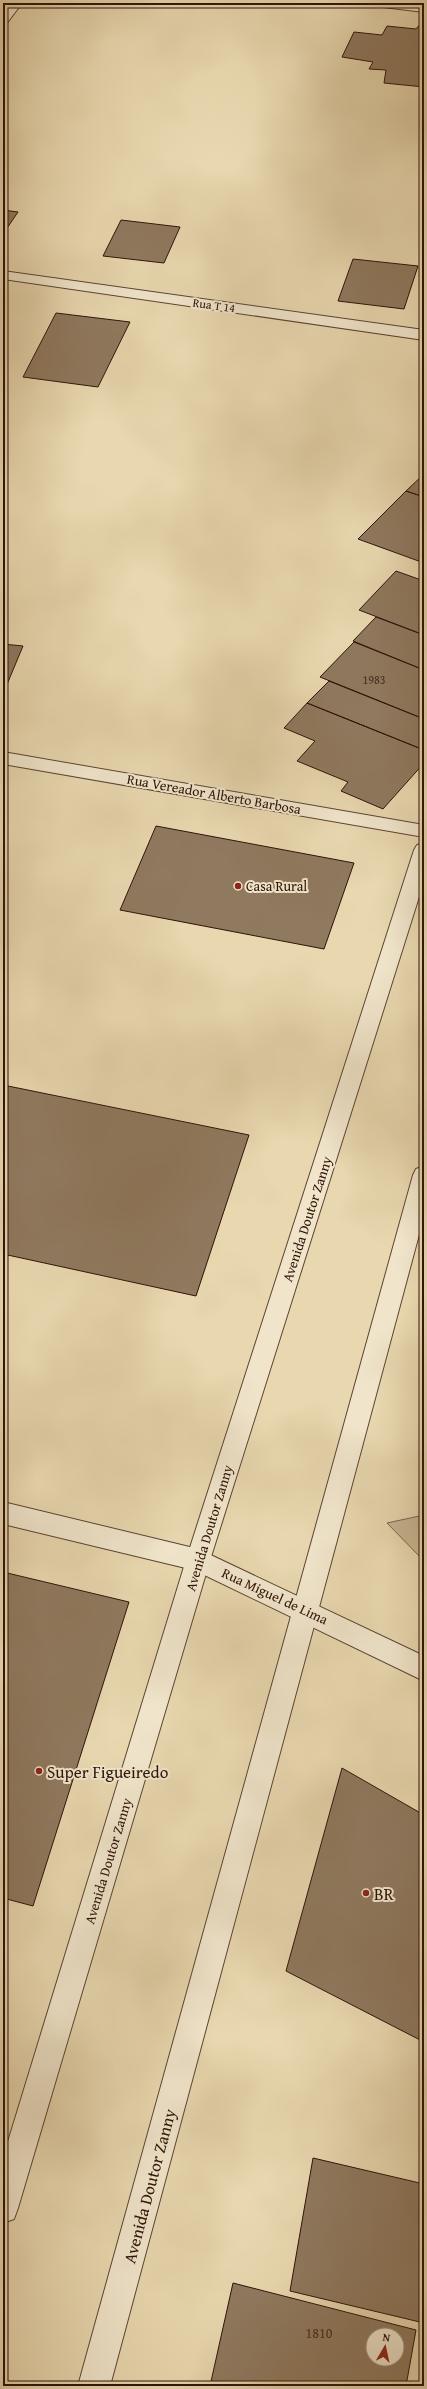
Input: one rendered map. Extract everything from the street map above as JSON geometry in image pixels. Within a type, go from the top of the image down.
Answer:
[{"type":"street","points":[[3,20],[16,3]]},
{"type":"street","points":[[382,3],[424,8]]},
{"type":"street","name":"Rua T 14","points":[[3,275],[424,335]]},
{"type":"street","name":"Rua Vereador Alberto Barbosa","points":[[3,758],[424,831]]},
{"type":"street","name":"Avenida Doutor Zanny","points":[[3,2208],[198,1560],[424,850]]},
{"type":"street","name":"Avenida Doutor Zanny","points":[[94,2386],[424,1175]]},
{"type":"street","name":"Rua Miguel de Lima","points":[[3,1513],[198,1560],[306,1610],[424,1669]]},
{"type":"shaded area","points":[[424,1515],[424,1561],[387,1523]]},
{"type":"building","points":[[422,22],[424,23],[424,87],[384,83],[386,70],[369,69],[373,62],[342,57],[354,32],[382,35],[387,26],[416,29]]},
{"type":"building","points":[[3,210],[18,212],[3,234]]},
{"type":"building","points":[[121,220],[180,227],[164,263],[103,256]]},
{"type":"building","points":[[353,259],[418,266],[404,309],[338,301]]},
{"type":"building","points":[[56,313],[130,322],[98,387],[23,377]]},
{"type":"building","points":[[424,474],[424,497],[406,491]]},
{"type":"building","points":[[406,491],[424,497],[424,563],[358,539]]},
{"type":"building","points":[[396,571],[424,581],[424,635],[359,610]]},
{"type":"building","points":[[376,617],[424,635],[424,670],[353,641]]},
{"type":"building","points":[[354,642],[424,670],[424,719],[320,677]]},
{"type":"building","points":[[3,644],[23,646],[3,694]]},
{"type":"building","points":[[329,681],[424,719],[424,750],[307,703]]},
{"type":"building","points":[[307,703],[424,750],[424,763],[383,809],[341,791],[348,782],[297,761],[315,741],[284,728]]},
{"type":"building","name":"Casa Rural","points":[[156,826],[354,863],[324,949],[120,910]]},
{"type":"building","points":[[3,1085],[249,1135],[196,1296],[3,1254]]},
{"type":"building","name":"Super Figueiredo","points":[[3,1572],[129,1602],[33,1906],[3,1898]]},
{"type":"building","name":"BR","points":[[342,1768],[424,1815],[424,2042],[286,1971]]},
{"type":"building","points":[[313,2158],[424,2184],[424,2323],[290,2291]]},
{"type":"building","points":[[233,2283],[404,2327],[365,2327],[365,2367],[405,2367],[405,2327],[416,2330],[406,2386],[210,2386]]},
{"type":"place","name":"Casa Rural","points":[[238,886]]},
{"type":"place","name":"Super Figueiredo","points":[[39,1771]]},
{"type":"place","name":"BR","points":[[366,1893]]}]
